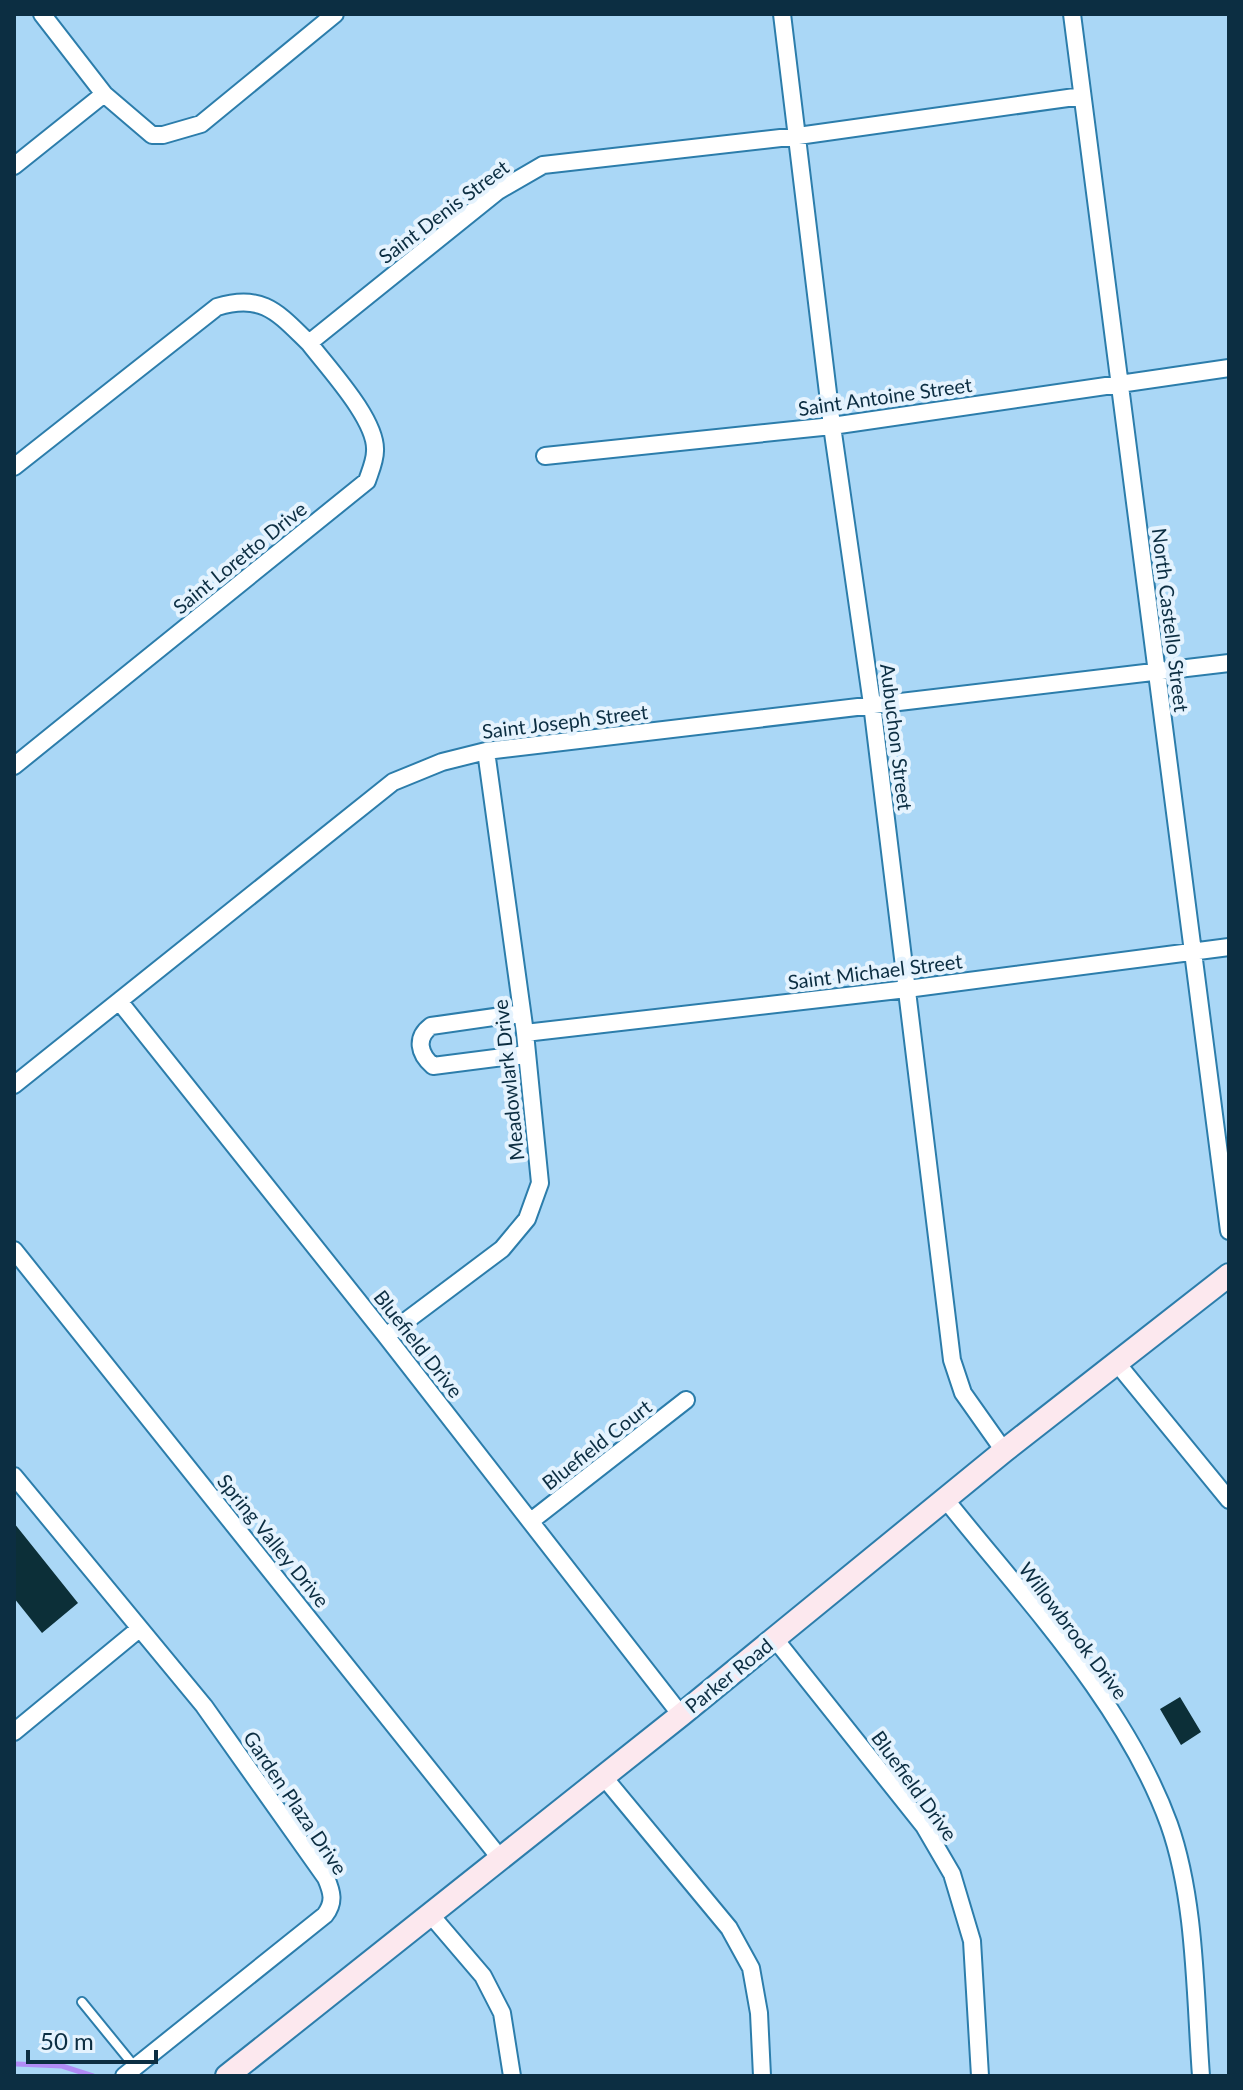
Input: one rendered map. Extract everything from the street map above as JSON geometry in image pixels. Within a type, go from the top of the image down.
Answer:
[{"type":"main road","name":"Parker Road","points":[[227,2076],[681,1715],[1004,1451],[1229,1275]]},
{"type":"street","points":[[42,14],[104,94],[152,135],[163,135],[201,124],[335,14]]},
{"type":"street","name":"Aubuchon Street","points":[[782,14],[832,426],[872,704],[952,1360],[963,1393],[1004,1451]]},
{"type":"street","name":"North Castello Street","points":[[1072,14],[1229,1231]]},
{"type":"street","points":[[14,166],[104,94]]},
{"type":"street","name":"Saint Denis Street","points":[[309,343],[498,191],[543,165],[798,136],[1082,96]]},
{"type":"street","points":[[14,467],[217,307],[237,301],[255,302],[276,310],[309,343]]},
{"type":"street","name":"Saint Loretto Drive","points":[[14,766],[367,481],[376,452],[371,430],[309,343]]},
{"type":"street","name":"Saint Antoine Street","points":[[545,456],[832,426],[1229,368]]},
{"type":"street","name":"Saint Joseph Street","points":[[14,1085],[393,782],[442,762],[486,751],[1229,663]]},
{"type":"street","name":"Meadowlark Drive","points":[[386,1336],[502,1249],[527,1219],[540,1183],[525,1033],[486,751]]},
{"type":"street","name":"Saint Michael Street","points":[[525,1033],[907,989],[1229,947]]},
{"type":"street","name":"Bluefield Drive","points":[[119,1001],[386,1336],[681,1715]]},
{"type":"street","points":[[522,1013],[431,1026],[423,1032],[419,1045],[424,1059],[433,1066],[527,1054]]},
{"type":"street","name":"Spring Valley Drive","points":[[14,1250],[500,1858]]},
{"type":"street","points":[[1116,1362],[1229,1500]]},
{"type":"street","name":"Bluefield Court","points":[[531,1521],[686,1400]]},
{"type":"street","name":"Garden Plaza Drive","points":[[14,1476],[204,1706],[326,1878],[332,1892],[331,1907],[325,1915],[130,2072]]},
{"type":"street","name":"Willowbrook Drive","points":[[946,1500],[1084,1672],[1135,1750],[1169,1824],[1188,1906],[1201,2076]]},
{"type":"street","points":[[14,1732],[139,1629]]},
{"type":"street","name":"Bluefield Drive","points":[[775,1639],[924,1826],[952,1874],[972,1941],[980,2076]]},
{"type":"street","points":[[603,1776],[729,1928],[751,1968],[759,2013],[762,2076]]},
{"type":"street","points":[[430,1914],[483,1976],[502,2013],[512,2076]]},
{"type":"lane","points":[[82,2002],[130,2072]]},
{"type":"building","points":[[14,1523],[78,1603],[42,1633],[14,1598]]},
{"type":"building","points":[[1180,1697],[1201,1732],[1181,1745],[1160,1709]]},
{"type":"waterway","points":[[17,2064],[62,2066],[93,2076]]}]
